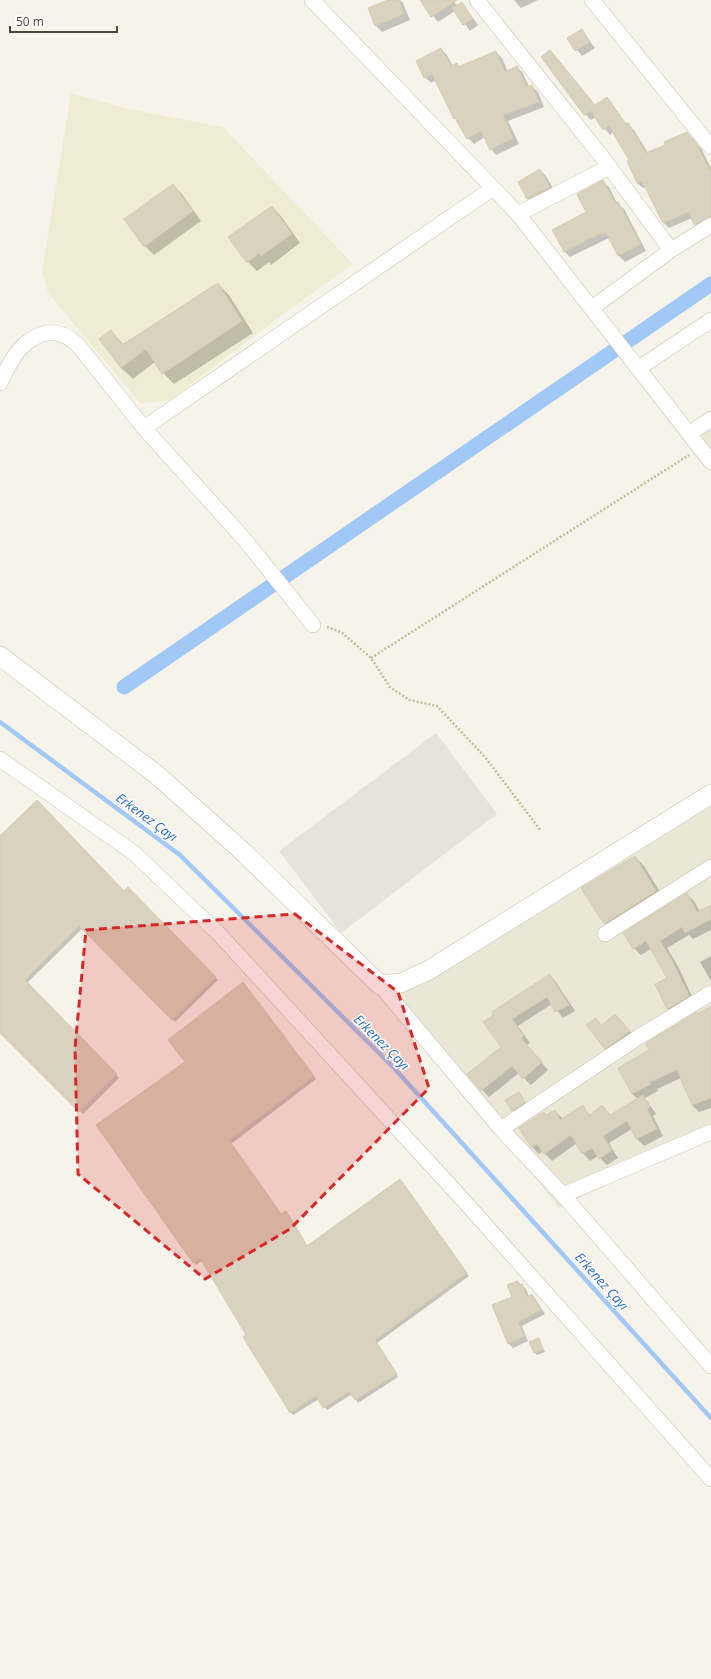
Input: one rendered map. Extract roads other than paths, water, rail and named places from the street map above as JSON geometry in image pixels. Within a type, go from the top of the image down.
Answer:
[{"type":"street","points":[[312,0],[518,214],[690,433],[711,462]]},
{"type":"street","points":[[476,0],[609,167],[671,250]]},
{"type":"street","points":[[592,0],[711,147]]},
{"type":"street","points":[[518,214],[609,167]]},
{"type":"street","points":[[144,428],[493,188]]},
{"type":"street","points":[[592,308],[671,250],[711,225]]},
{"type":"street","points":[[636,365],[711,320]]},
{"type":"street","points":[[0,383],[10,363],[23,346],[42,334],[54,332],[68,335],[78,345],[144,428],[266,565],[313,624]]},
{"type":"street","points":[[690,433],[711,419]]},
{"type":"street","points":[[0,656],[157,775],[239,848],[380,985],[501,1129],[563,1194],[711,1366]]},
{"type":"street","points":[[0,759],[134,853],[219,934],[465,1202],[711,1480]]},
{"type":"street","points":[[380,985],[401,984],[429,970],[711,794]]},
{"type":"street","points":[[605,934],[711,867]]},
{"type":"street","points":[[501,1129],[637,1038],[711,993]]},
{"type":"street","points":[[563,1194],[711,1132]]},
{"type":"waterway","points":[[124,687],[711,284]]},
{"type":"waterway","name":"Erkenez Çayı","points":[[0,722],[180,855],[394,1068],[711,1418]]}]
